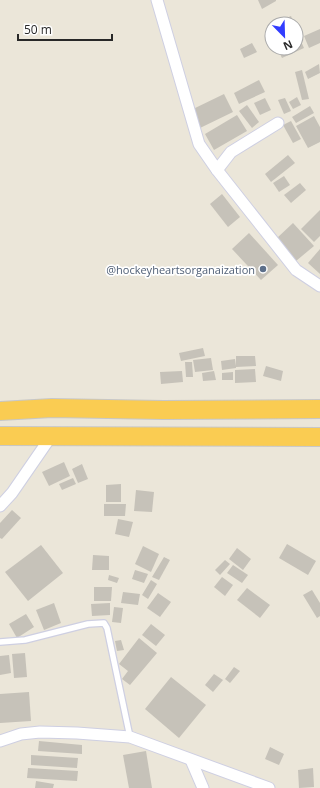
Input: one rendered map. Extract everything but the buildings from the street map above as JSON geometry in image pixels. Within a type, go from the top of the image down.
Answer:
[{"type":"highway","points":[[0,410],[52,408],[163,410],[320,409]]},
{"type":"highway","points":[[0,436],[320,436]]},
{"type":"street","points":[[157,0],[195,134],[201,148],[296,270],[320,286]]},
{"type":"street","points":[[217,170],[231,152],[278,123]]},
{"type":"street","points":[[0,506],[12,493],[52,435]]},
{"type":"street","points":[[0,741],[21,734],[40,732],[130,737],[269,788]]},
{"type":"street","points":[[191,760],[203,788]]},
{"type":"lane","points":[[0,642],[24,640],[88,624],[104,623],[107,628],[130,737]]},
{"type":"place","name":"@hockeyheartsorganaization","points":[[263,269]]}]
